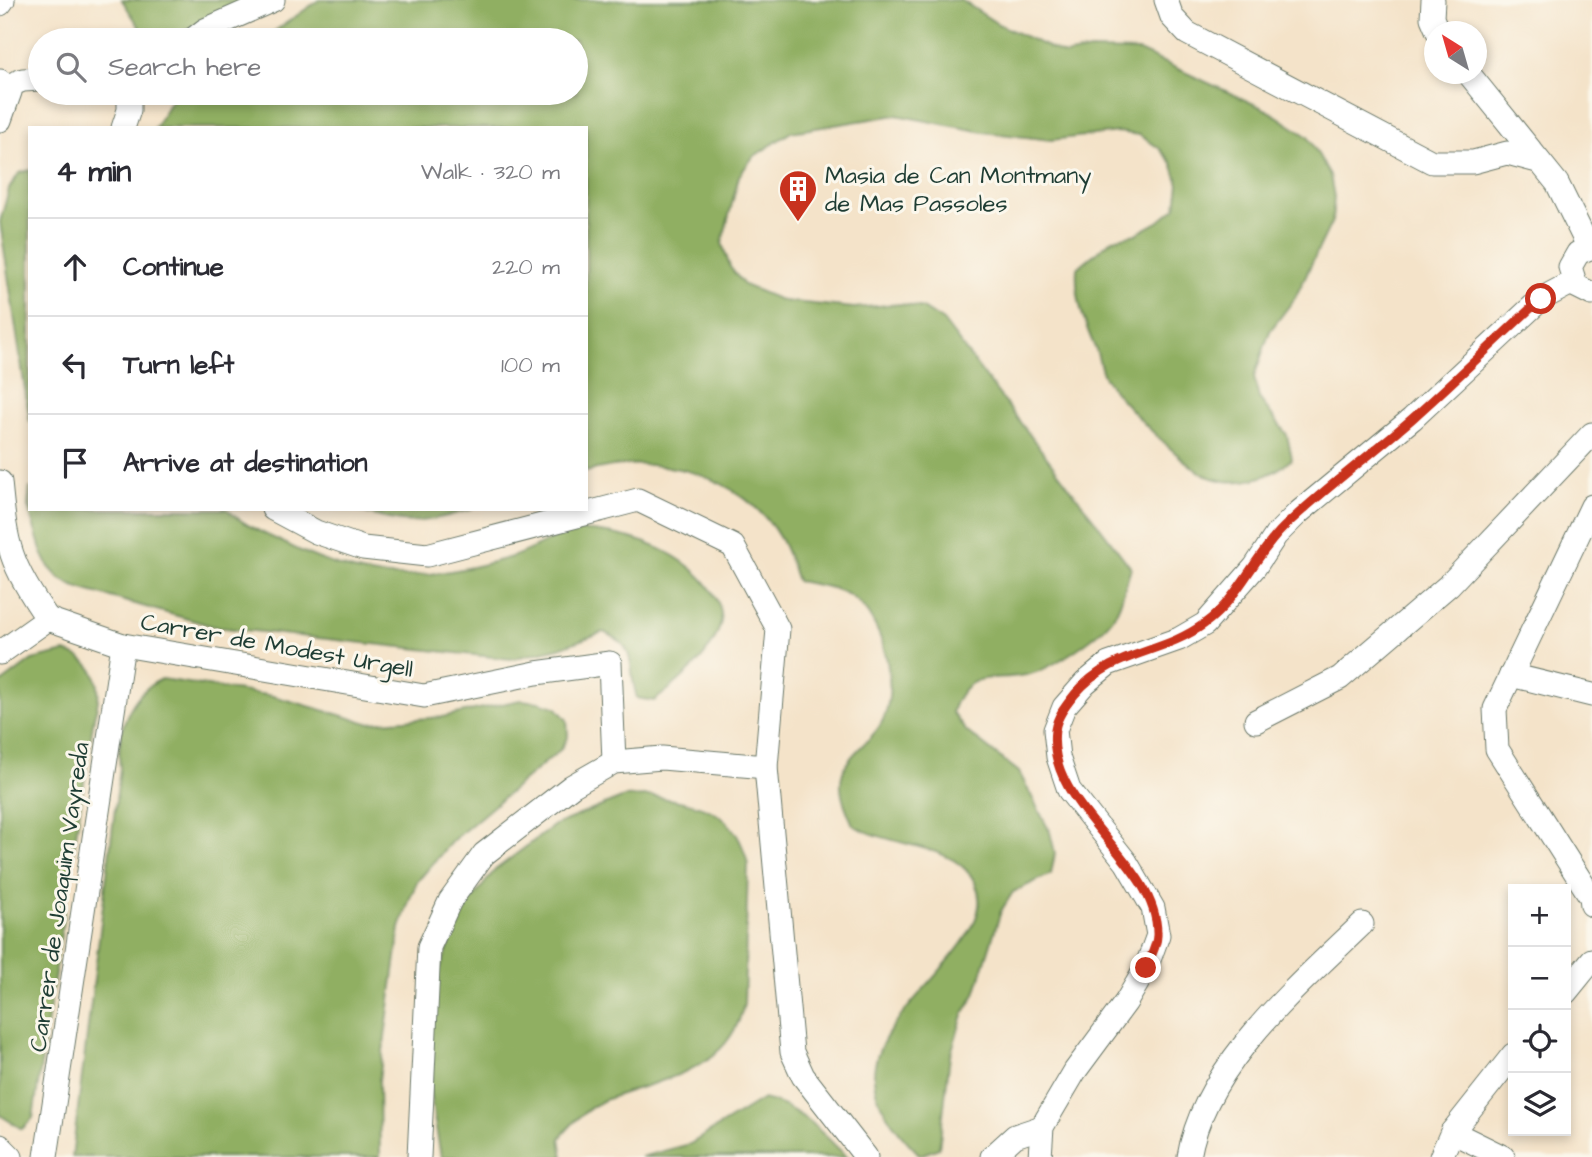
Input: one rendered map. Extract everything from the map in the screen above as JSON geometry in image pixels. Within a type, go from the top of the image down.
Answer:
[{"type":"street","points":[[210,28],[273,0]]},
{"type":"street","points":[[1166,0],[1172,17],[1187,33],[1226,56],[1304,92],[1432,162],[1473,162],[1507,153],[1537,161]]},
{"type":"street","points":[[1433,0],[1433,21]]},
{"type":"street","points":[[0,120],[9,100],[3,83],[28,80]]},
{"type":"street","points":[[1040,1157],[1042,1127],[1075,1071],[1126,1002],[1146,968],[1158,935],[1153,908],[1126,862],[1069,790],[1058,757],[1055,730],[1064,707],[1085,683],[1108,664],[1179,639],[1205,624],[1242,584],[1276,535],[1298,513],[1412,419],[1541,299],[1582,288],[1570,267],[1573,259],[1590,247],[1562,193],[1477,84]]},
{"type":"street","points":[[124,126],[129,105]]},
{"type":"street","points":[[1255,721],[1340,678],[1449,585],[1592,434]]},
{"type":"street","points":[[0,482],[5,538],[20,580],[48,619],[0,653]]},
{"type":"street","points":[[277,511],[316,532],[363,548],[427,555],[638,500],[733,546],[778,629],[766,767],[792,1052],[803,1076],[866,1157]]},
{"type":"street","points":[[1592,506],[1495,709],[1497,749],[1591,897],[1592,905]]},
{"type":"street","name":"Carrer de Modest Urgell","points":[[48,619],[123,645],[424,696],[536,673],[610,663],[614,762]]},
{"type":"street","name":"Carrer de Joaquim Vayreda","points":[[46,1157],[123,645]]},
{"type":"street","points":[[1511,675],[1592,695]]},
{"type":"street","points":[[419,1157],[429,947],[450,901],[484,854],[572,786],[614,762],[662,758],[766,767]]},
{"type":"street","points":[[1189,1157],[1208,1099],[1232,1062],[1272,1013],[1362,924]]},
{"type":"street","points":[[1571,986],[1592,960]]},
{"type":"street","points":[[1441,1157],[1452,1132],[1508,1061]]},
{"type":"street","points":[[992,1157],[1015,1136],[1042,1127]]},
{"type":"street","points":[[1452,1132],[1503,1157]]},
{"type":"street","points":[[0,1146],[11,1157]]},
{"type":"green space","points":[[122,0],[248,0],[191,28],[140,28]]},
{"type":"green space","points":[[319,0],[961,0],[998,24],[1065,55],[1090,50],[1139,51],[1269,111],[1308,137],[1330,175],[1334,197],[1332,221],[1295,298],[1270,331],[1254,377],[1259,398],[1287,435],[1292,459],[1265,476],[1244,481],[1223,481],[1201,472],[1171,449],[1123,401],[1101,370],[1081,310],[1077,268],[1113,239],[1136,234],[1158,222],[1176,207],[1179,184],[1172,163],[1159,148],[1139,135],[1118,132],[1051,140],[983,132],[896,115],[791,132],[753,157],[739,176],[722,243],[730,267],[744,285],[783,301],[854,308],[901,304],[923,308],[943,321],[1131,568],[1116,613],[1096,635],[1060,660],[1036,672],[973,683],[958,698],[952,712],[966,731],[1019,772],[1050,832],[1055,853],[1051,874],[1013,892],[1001,911],[975,994],[963,1015],[950,1056],[939,1148],[920,1155],[897,1130],[884,1110],[875,1090],[874,1079],[879,1052],[895,1024],[962,943],[976,917],[979,893],[965,869],[955,861],[928,849],[881,837],[853,825],[842,794],[842,774],[850,759],[879,727],[886,713],[889,697],[883,644],[876,627],[857,601],[837,590],[797,581],[781,540],[765,517],[745,499],[721,484],[695,473],[640,464],[588,472],[588,126],[156,126],[168,105],[588,105],[588,28],[279,28]]},
{"type":"green space","points":[[28,171],[28,409],[0,222],[9,189],[19,173]]},
{"type":"green space","points":[[29,511],[230,511],[255,529],[306,553],[350,569],[386,576],[439,573],[476,566],[508,558],[570,533],[593,531],[644,542],[689,566],[712,591],[718,602],[721,621],[712,644],[695,666],[654,701],[637,698],[627,650],[614,637],[603,632],[559,648],[511,659],[216,627],[75,587],[60,579],[49,567]]},
{"type":"green space","points":[[361,511],[465,511],[426,520],[388,519]]},
{"type":"green space","points":[[65,652],[76,656],[91,669],[96,677],[98,695],[33,1118],[22,1129],[0,1115],[0,684],[32,660]]},
{"type":"green space","points":[[162,679],[273,696],[368,723],[442,717],[520,700],[556,707],[567,720],[568,736],[561,749],[452,841],[417,882],[410,898],[400,928],[379,1080],[380,1157],[72,1157],[120,768],[120,741],[133,705],[141,694]]},
{"type":"green space","points":[[648,796],[684,802],[713,812],[735,831],[742,846],[748,865],[744,1004],[736,1027],[710,1058],[692,1069],[602,1101],[588,1110],[560,1138],[563,1157],[441,1157],[421,1041],[437,976],[463,911],[495,870],[555,825],[624,797]]},
{"type":"green space","points":[[763,1099],[799,1114],[847,1157],[641,1157],[690,1144]]},
{"type":"place","name":"Masia de Can Montmany de Mas Passoles","points":[[798,223]]},
{"type":"route","points":[[1146,968],[1158,935],[1153,908],[1126,862],[1069,790],[1058,757],[1055,730],[1064,707],[1085,683],[1108,664],[1179,639],[1205,624],[1255,567],[1276,535],[1298,513],[1412,419],[1541,299]]}]
